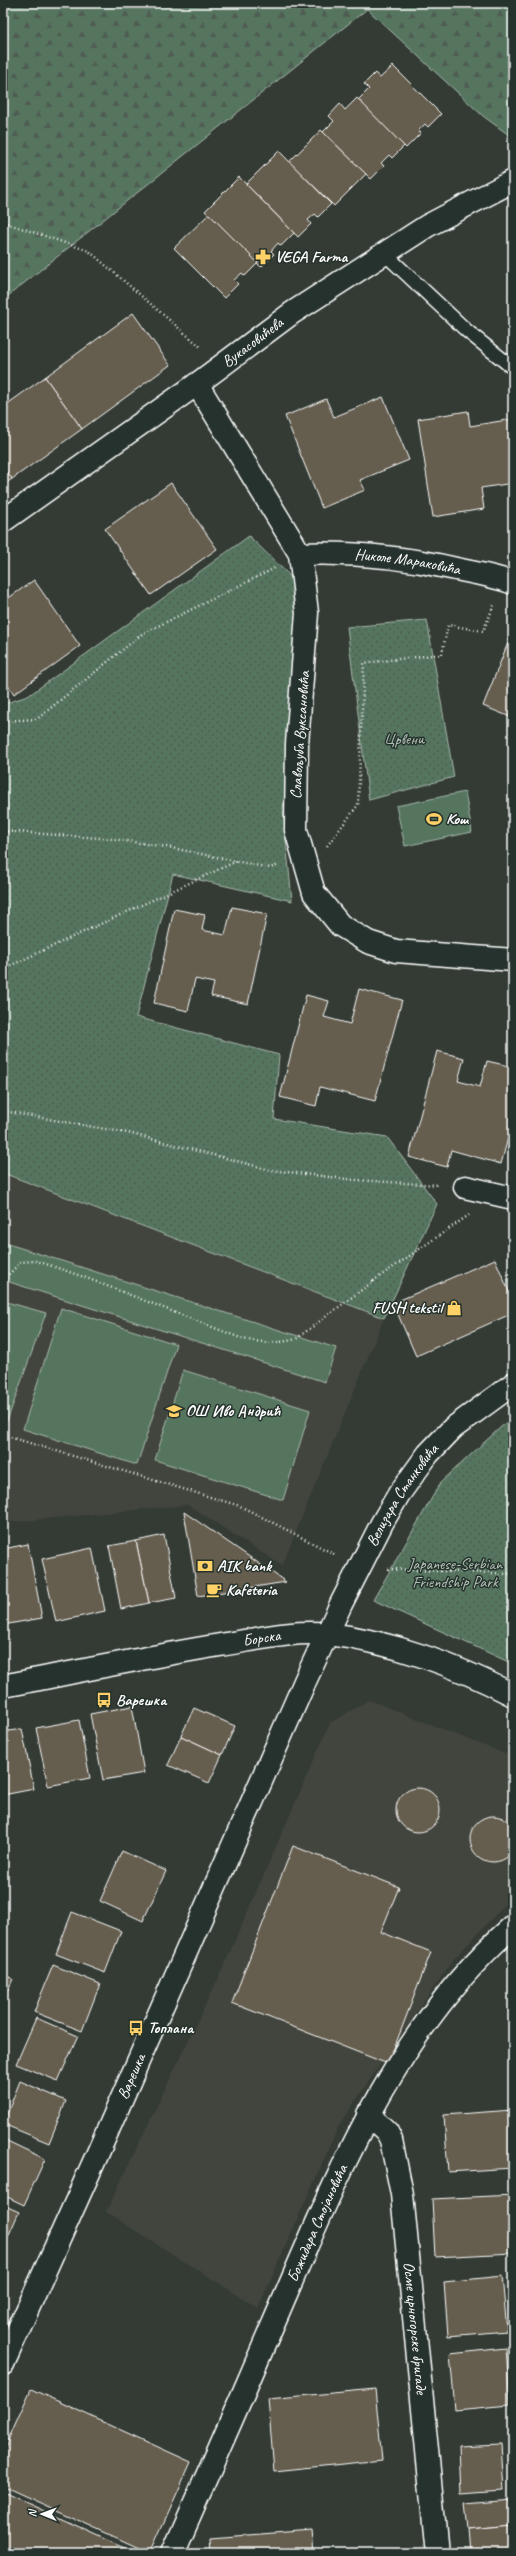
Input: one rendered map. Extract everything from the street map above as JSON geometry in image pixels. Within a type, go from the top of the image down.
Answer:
[{"type":"street","name":"Вукасовићева","points":[[3,521],[197,384],[292,313],[427,226],[513,181]]},
{"type":"street","name":"Славољуба Вуксановића","points":[[197,384],[300,554],[307,613],[296,799],[296,830],[302,858],[314,893],[340,925],[368,942],[396,951],[513,960]]},
{"type":"street","name":"Николе Мараковића","points":[[300,554],[366,553],[416,560],[513,583]]},
{"type":"street","points":[[464,1187],[505,1196]]},
{"type":"street","name":"Велизара Станковића","points":[[327,1634],[385,1518],[428,1454],[453,1428],[513,1384]]},
{"type":"street","name":"Борска","points":[[3,1686],[228,1644],[290,1635],[327,1634],[386,1646],[436,1661],[482,1679],[513,1695]]},
{"type":"street","name":"Варешка","points":[[3,2364],[327,1634]]},
{"type":"street","name":"Божидара Стојановића","points":[[173,2553],[320,2215],[368,2114],[440,2006],[469,1970],[513,1926]]},
{"type":"street","name":"Осме црногорске бригаде","points":[[368,2114],[387,2132],[391,2140],[402,2194],[437,2553]]},
{"type":"lane","points":[[384,253],[467,332],[513,368]]},
{"type":"path","points":[[3,222],[89,251],[222,365]]},
{"type":"path","points":[[3,721],[37,719],[142,634],[236,589],[300,554]]},
{"type":"path","points":[[3,831],[113,839],[167,847],[270,868],[302,858],[315,862],[358,805],[364,663],[442,654],[448,625],[483,631]]},
{"type":"path","points":[[3,969],[237,861]]},
{"type":"path","points":[[3,1111],[128,1133],[271,1170],[355,1180],[464,1187]]},
{"type":"path","points":[[3,1280],[21,1262],[37,1261],[84,1277],[243,1339],[266,1344],[283,1343],[296,1340],[375,1280],[373,1281],[505,1196]]},
{"type":"path","points":[[3,1435],[240,1506],[360,1568],[513,1574]]},
{"type":"shaded area","name":"ОШ Иво Андрић","points":[[3,1173],[384,1318],[282,1566],[188,1505],[3,1523]]},
{"type":"shaded area","points":[[369,1700],[513,1757],[513,1896],[453,1960],[340,2123],[258,2308],[106,2212],[222,1970],[330,1723]]},
{"type":"green space","points":[[3,3],[513,3],[513,138],[483,116],[367,9],[3,300]]},
{"type":"green space","points":[[249,536],[291,577],[306,639],[283,809],[292,901],[173,874],[136,1017],[279,1055],[274,1119],[387,1137],[437,1204],[384,1318],[3,1173],[3,704],[28,696]]},
{"type":"green space","name":"Црвени","points":[[427,620],[454,777],[369,800],[347,627]]},
{"type":"green space","name":"Кош","points":[[465,792],[472,832],[405,846],[396,806]]},
{"type":"green space","points":[[5,1243],[336,1348],[325,1382],[3,1280]]},
{"type":"green space","points":[[3,1301],[46,1313],[7,1421],[3,1420]]},
{"type":"green space","points":[[61,1308],[176,1344],[137,1465],[23,1429]]},
{"type":"green space","points":[[183,1370],[310,1410],[283,1500],[155,1460]]},
{"type":"green space","name":"Japanese-Serbian Friendship Park","points":[[513,1416],[513,1664],[373,1600],[441,1482]]},
{"type":"building","points":[[393,66],[441,114],[428,127],[425,124],[418,131],[421,133],[406,148],[358,100],[369,89],[364,84],[375,73],[380,78]]},
{"type":"building","points":[[357,98],[404,146],[392,158],[389,155],[381,163],[384,166],[371,179],[323,132],[334,121],[329,116],[340,104],[345,110]]},
{"type":"building","points":[[321,130],[366,174],[334,206],[289,162]]},
{"type":"building","points":[[279,151],[331,204],[318,217],[315,214],[308,220],[311,224],[298,237],[246,184]]},
{"type":"building","points":[[239,177],[294,233],[281,246],[278,243],[271,251],[274,254],[261,267],[205,211]]},
{"type":"building","points":[[209,214],[258,263],[245,276],[242,273],[234,280],[238,284],[224,298],[174,248]]},
{"type":"building","points":[[133,313],[170,365],[82,429],[45,377]]},
{"type":"building","points":[[45,377],[82,429],[12,479],[3,467],[3,407]]},
{"type":"building","points":[[383,397],[409,460],[360,480],[365,490],[322,508],[285,416],[326,399],[334,417]]},
{"type":"building","points":[[468,411],[470,426],[513,419],[513,483],[481,488],[484,509],[433,517],[418,419]]},
{"type":"building","points":[[3,467],[12,479],[3,485]]},
{"type":"building","points":[[171,483],[217,549],[151,595],[105,529]]},
{"type":"building","points":[[34,580],[80,646],[14,694],[3,679],[3,602]]},
{"type":"building","points":[[513,630],[513,718],[483,706]]},
{"type":"building","points":[[232,907],[267,914],[248,1004],[211,996],[214,983],[195,979],[188,1011],[154,1003],[174,909],[205,915],[202,930],[225,935]]},
{"type":"building","points":[[359,989],[402,1000],[375,1101],[320,1087],[316,1106],[280,1097],[306,995],[329,1001],[324,1017],[350,1024]]},
{"type":"building","points":[[437,1051],[464,1058],[458,1081],[480,1087],[487,1061],[513,1067],[513,1119],[501,1164],[451,1150],[447,1167],[409,1157]]},
{"type":"building","name":"FUSH tekstil","points":[[495,1259],[513,1301],[513,1313],[416,1356],[393,1303]]},
{"type":"building","points":[[184,1512],[286,1582],[198,1596]]},
{"type":"building","points":[[164,1535],[176,1598],[149,1603],[136,1541]]},
{"type":"building","points":[[136,1541],[149,1603],[121,1609],[109,1546]]},
{"type":"building","points":[[28,1544],[42,1618],[3,1625],[3,1549]]},
{"type":"building","points":[[92,1548],[105,1611],[56,1622],[42,1559]]},
{"type":"building","points":[[132,1706],[144,1773],[103,1780],[90,1714]]},
{"type":"building","points":[[194,1708],[235,1726],[222,1755],[181,1736]]},
{"type":"building","points":[[79,1720],[90,1778],[48,1786],[36,1728]]},
{"type":"building","points":[[22,1729],[34,1789],[3,1795],[3,1732]]},
{"type":"building","points":[[181,1736],[222,1755],[209,1783],[168,1765]]},
{"type":"building","points":[[414,1788],[422,1788],[434,1794],[440,1806],[440,1814],[434,1826],[422,1832],[414,1832],[402,1826],[396,1814],[396,1806],[402,1794]]},
{"type":"building","points":[[489,1816],[497,1816],[506,1820],[512,1826],[516,1839],[512,1852],[506,1858],[497,1862],[489,1862],[480,1858],[474,1852],[470,1843],[470,1835],[474,1826],[480,1820]]},
{"type":"building","points":[[293,1846],[399,1887],[381,1932],[431,1952],[388,2064],[232,2003]]},
{"type":"building","points":[[122,1851],[166,1871],[143,1921],[100,1901]]},
{"type":"building","points":[[72,1912],[121,1931],[105,1973],[56,1954]]},
{"type":"building","points":[[53,1965],[100,1984],[82,2031],[34,2012]]},
{"type":"building","points":[[3,1974],[13,1979],[3,2001]]},
{"type":"building","points":[[36,2018],[78,2036],[58,2081],[16,2064]]},
{"type":"building","points":[[20,2081],[66,2101],[49,2143],[3,2124]]},
{"type":"building","points":[[513,2110],[513,2168],[448,2172],[444,2115]]},
{"type":"building","points":[[3,2139],[45,2159],[24,2205],[3,2195]]},
{"type":"building","points":[[513,2195],[513,2253],[435,2257],[432,2199]]},
{"type":"building","points":[[3,2205],[19,2212],[3,2248]]},
{"type":"building","points":[[502,2276],[507,2331],[448,2336],[444,2282]]},
{"type":"building","points":[[506,2348],[510,2405],[455,2410],[450,2354]]},
{"type":"building","points":[[31,2389],[191,2462],[150,2553],[3,2486],[3,2451]]},
{"type":"building","points":[[375,2389],[382,2460],[274,2471],[268,2399]]},
{"type":"building","points":[[501,2444],[504,2491],[460,2494],[458,2446]]},
{"type":"building","points":[[3,2492],[136,2553],[3,2553]]},
{"type":"building","points":[[513,2500],[513,2526],[468,2530],[465,2504]]},
{"type":"building","points":[[513,2526],[513,2552],[470,2553],[468,2530]]},
{"type":"building","points":[[312,2530],[314,2553],[211,2553],[210,2538]]},
{"type":"place","name":"VEGA Farma","points":[[263,257]]},
{"type":"place","name":"Кош","points":[[434,819]]},
{"type":"place","name":"FUSH tekstil","points":[[454,1308]]},
{"type":"place","name":"ОШ Иво Андрић","points":[[174,1411]]},
{"type":"place","name":"AIK bank","points":[[205,1566]]},
{"type":"place","name":"Kafeteria","points":[[214,1590]]},
{"type":"place","name":"Варешка","points":[[104,1700]]},
{"type":"place","name":"Топлана","points":[[136,2028]]}]
